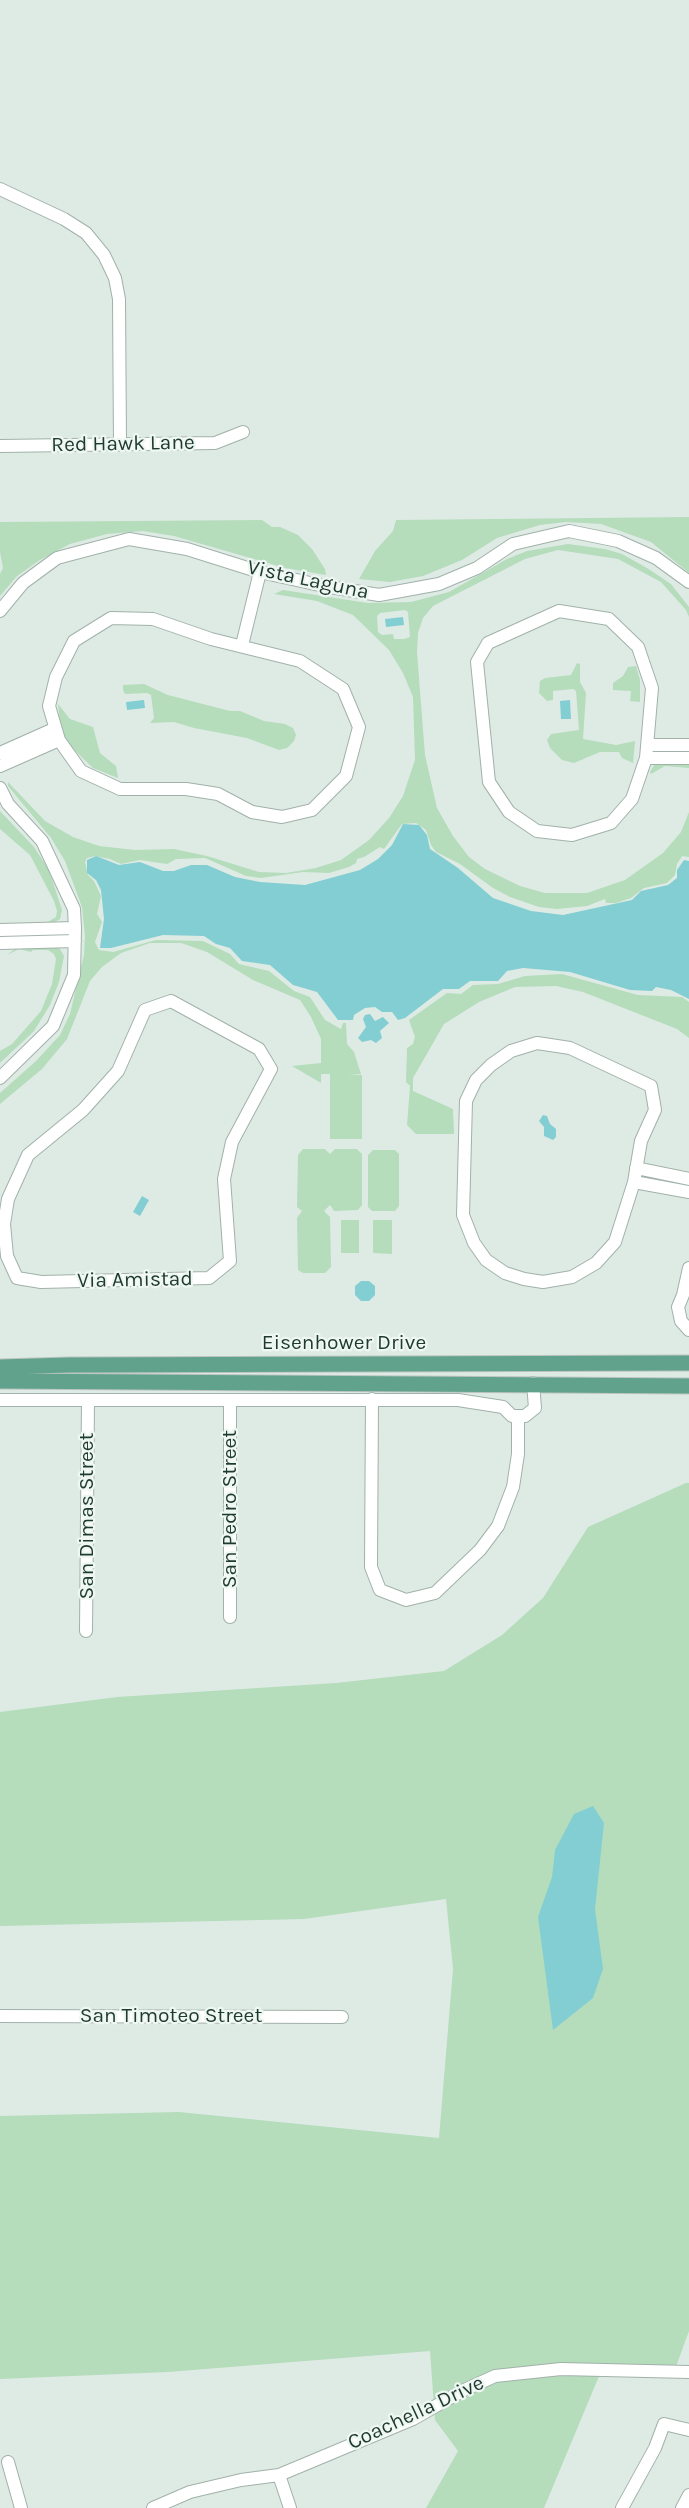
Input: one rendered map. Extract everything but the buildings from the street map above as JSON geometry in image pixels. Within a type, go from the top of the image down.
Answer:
[{"type":"main road","name":"Eisenhower Drive","points":[[0,1367],[689,1363]]},
{"type":"main road","name":"Eisenhower Drive","points":[[0,1381],[534,1383],[689,1386]]},
{"type":"street","points":[[0,189],[64,219],[86,233],[104,255],[115,278],[119,299],[120,445]]},
{"type":"street","name":"Red Hawk Lane","points":[[0,446],[215,443],[243,432]]},
{"type":"street","name":"Vista Laguna","points":[[0,611],[23,584],[57,558],[129,539],[186,549],[260,572],[379,595],[439,584],[477,568],[513,543],[569,531],[618,541],[656,558],[689,582]]},
{"type":"street","points":[[242,645],[260,572]]},
{"type":"street","points":[[559,611],[609,619],[638,647],[652,688],[648,745],[632,799],[611,823],[573,835],[537,831],[509,812],[489,782],[477,662],[488,643],[559,611]]},
{"type":"street","points":[[111,618],[153,620],[212,639],[300,661],[343,688],[359,727],[346,777],[312,810],[282,817],[252,812],[218,794],[186,789],[120,789],[81,771],[56,735],[49,706],[56,677],[74,641],[111,618]]},
{"type":"street","points":[[0,753],[56,735]]},
{"type":"street","points":[[0,765],[56,735]]},
{"type":"street","points":[[648,745],[689,745]]},
{"type":"street","points":[[646,758],[689,758]]},
{"type":"street","points":[[0,788],[8,804],[42,841],[74,909],[75,934],[74,975],[53,1026],[0,1078]]},
{"type":"street","points":[[0,930],[75,934]]},
{"type":"street","points":[[0,943],[75,934]]},
{"type":"street","name":"Via Amistad","points":[[171,1001],[260,1049],[271,1069],[232,1142],[224,1179],[230,1261],[209,1278],[41,1282],[17,1278],[7,1256],[4,1204],[28,1155],[83,1110],[118,1071],[145,1010],[171,1001]]},
{"type":"street","points":[[537,1043],[570,1048],[651,1086],[655,1110],[641,1141],[636,1168],[634,1182],[615,1242],[596,1263],[573,1277],[543,1282],[505,1273],[486,1260],[474,1243],[463,1215],[466,1101],[476,1080],[491,1065],[511,1051],[537,1043]]},
{"type":"street","points":[[636,1168],[689,1179]]},
{"type":"street","points":[[634,1182],[689,1192]]},
{"type":"street","points":[[689,1268],[687,1289],[678,1307],[678,1314],[689,1330]]},
{"type":"street","points":[[0,1400],[458,1400],[503,1407],[512,1416],[525,1416],[535,1408],[534,1383]]},
{"type":"street","points":[[372,1399],[371,1567],[380,1590],[406,1600],[435,1593],[456,1576],[498,1526],[513,1487],[518,1454],[518,1416]]},
{"type":"street","name":"San Dimas Street","points":[[86,1631],[88,1400]]},
{"type":"street","name":"San Pedro Street","points":[[230,1401],[230,1617]]},
{"type":"street","name":"San Timoteo Street","points":[[0,2016],[342,2017]]},
{"type":"street","name":"Coachella Drive","points":[[153,2508],[190,2492],[241,2480],[279,2475],[413,2419],[462,2391],[495,2376],[561,2369],[689,2372]]},
{"type":"street","points":[[622,2508],[655,2448],[664,2424],[689,2430]]},
{"type":"street","points":[[8,2462],[21,2508]]},
{"type":"street","points":[[279,2475],[290,2508]]},
{"type":"street","points":[[682,2508],[689,2495]]},
{"type":"green space","points":[[689,517],[689,573],[651,542],[601,524],[566,522],[540,525],[497,538],[462,560],[423,576],[390,582],[359,579],[375,551],[393,531],[396,520]]},
{"type":"green space","points":[[262,520],[272,527],[280,527],[298,535],[312,549],[325,569],[326,575],[285,568],[174,536],[143,531],[107,534],[70,544],[40,560],[17,576],[0,596],[0,574],[3,568],[0,552],[0,522]]},
{"type":"green space","points":[[568,544],[605,549],[622,554],[671,584],[689,607],[689,617],[686,610],[661,582],[618,559],[558,550],[525,559],[433,606],[423,618],[418,633],[417,652],[425,755],[437,808],[453,836],[469,857],[485,869],[520,886],[545,893],[587,893],[625,880],[663,853],[681,832],[689,812],[689,857],[682,856],[677,864],[675,875],[667,883],[644,888],[631,898],[616,903],[606,903],[605,899],[587,906],[557,909],[539,907],[510,897],[493,888],[460,864],[436,852],[426,830],[416,823],[402,824],[384,849],[380,847],[357,859],[356,863],[349,867],[329,873],[303,872],[261,878],[246,876],[205,858],[176,859],[167,864],[140,860],[121,864],[95,856],[87,858],[85,862],[88,875],[94,881],[101,896],[97,914],[102,922],[95,942],[99,950],[113,952],[156,940],[203,941],[230,954],[239,964],[269,971],[294,991],[310,997],[325,1020],[341,1029],[343,1023],[346,1023],[347,1044],[354,1052],[361,1074],[348,1074],[362,1075],[362,1139],[330,1139],[330,1074],[321,1074],[321,1083],[292,1066],[321,1063],[321,1039],[300,1000],[253,980],[207,952],[181,943],[150,943],[121,953],[102,967],[90,981],[67,1039],[42,1069],[0,1104],[0,1093],[36,1061],[60,1035],[70,1014],[84,955],[85,936],[82,907],[65,861],[51,838],[8,786],[8,782],[45,821],[73,837],[99,846],[135,850],[174,849],[207,856],[259,872],[286,873],[316,868],[341,860],[369,840],[389,818],[403,796],[415,760],[413,697],[403,673],[389,650],[353,615],[317,601],[274,594],[283,590],[368,603],[411,602],[449,592],[507,559],[527,551]],"holes":[[[405,610],[408,612],[410,637],[394,639],[393,634],[382,635],[378,632],[377,616],[380,613]]]},
{"type":"green space","points":[[577,663],[580,664],[580,682],[586,693],[583,739],[616,745],[635,741],[633,763],[622,758],[619,752],[600,752],[574,763],[562,760],[550,748],[547,740],[551,734],[579,730],[576,691],[573,689],[553,691],[553,700],[547,701],[539,693],[540,681],[545,678],[571,675]]},
{"type":"green space","points":[[636,666],[640,680],[640,702],[630,701],[631,691],[613,690],[613,683],[623,676],[628,667]]},
{"type":"green space","points":[[144,684],[168,695],[230,711],[240,711],[264,721],[285,724],[293,728],[296,735],[294,741],[287,748],[279,750],[247,738],[174,722],[150,723],[154,718],[151,695],[147,693],[125,694],[123,690],[123,685]]},
{"type":"green space","points":[[58,704],[70,719],[93,727],[100,753],[116,766],[118,778],[93,768],[68,744],[60,724]]},
{"type":"green space","points":[[656,762],[689,763],[689,768],[665,766],[651,774]]},
{"type":"green space","points":[[0,811],[34,847],[49,870],[62,910],[60,919],[53,923],[46,923],[56,917],[54,901],[30,855],[0,829]]},
{"type":"green space","points":[[53,946],[60,949],[64,956],[59,982],[50,1005],[34,1031],[0,1063],[0,1051],[12,1044],[41,1011],[52,984],[56,959],[54,954],[48,950],[31,952],[19,949],[7,955],[17,947]]},
{"type":"green space","points":[[562,974],[638,995],[682,997],[689,1002],[689,1038],[677,1029],[583,992],[556,986],[515,987],[479,1002],[444,1024],[413,1078],[413,1091],[453,1109],[454,1134],[416,1134],[407,1125],[410,1086],[406,1082],[407,1048],[413,1044],[415,1037],[409,1020],[447,993],[461,994],[473,985],[498,984],[525,976]]},
{"type":"green space","points":[[303,1149],[325,1149],[330,1154],[335,1149],[357,1149],[362,1154],[362,1205],[358,1210],[334,1211],[330,1205],[324,1211],[330,1217],[331,1267],[325,1273],[303,1273],[298,1270],[297,1218],[302,1211],[297,1207],[298,1155]]},
{"type":"green space","points":[[373,1150],[395,1150],[399,1154],[399,1206],[395,1211],[372,1211],[368,1207],[368,1155]]},
{"type":"green space","points":[[341,1220],[359,1220],[359,1253],[341,1253]]},
{"type":"green space","points":[[373,1220],[392,1220],[392,1254],[373,1253]]},
{"type":"green space","points":[[689,1483],[689,2331],[674,2372],[602,2369],[544,2508],[426,2508],[458,2451],[435,2420],[430,2351],[168,2372],[0,2379],[0,2116],[179,2112],[439,2138],[453,1969],[446,1899],[304,1919],[0,1926],[0,1712],[117,1697],[336,1683],[444,1671],[502,1635],[543,1598],[588,1527]]},
{"type":"water","points":[[403,617],[404,625],[386,627],[385,619]]},
{"type":"water","points":[[144,700],[145,708],[127,710],[126,702]]},
{"type":"water","points":[[570,700],[571,719],[561,719],[560,701]]},
{"type":"water","points":[[403,824],[419,825],[427,835],[430,849],[458,868],[493,898],[531,911],[563,915],[632,900],[641,891],[668,885],[677,878],[677,870],[684,860],[689,861],[689,999],[671,990],[656,987],[652,991],[630,990],[570,972],[523,968],[507,971],[498,981],[470,981],[459,989],[443,989],[405,1018],[398,1020],[392,1012],[382,1012],[375,1007],[365,1008],[354,1015],[353,1020],[338,1020],[317,992],[293,985],[270,965],[242,961],[230,948],[216,944],[204,936],[163,935],[111,948],[100,948],[104,919],[101,890],[96,880],[87,873],[87,860],[96,856],[119,865],[140,862],[163,871],[174,871],[191,865],[207,865],[235,877],[260,882],[305,885],[360,870],[378,859],[392,845]]},
{"type":"water","points":[[370,1014],[375,1021],[383,1017],[389,1023],[380,1031],[382,1038],[376,1043],[371,1040],[362,1042],[358,1038],[366,1027],[363,1019],[365,1015]]},
{"type":"water","points":[[543,1115],[547,1116],[550,1124],[556,1129],[556,1137],[553,1140],[544,1136],[544,1127],[539,1121]]},
{"type":"water","points":[[142,1196],[149,1200],[140,1216],[133,1212]]},
{"type":"water","points":[[361,1281],[369,1281],[375,1286],[375,1295],[369,1301],[361,1301],[355,1295],[355,1286]]},
{"type":"water","points":[[593,1806],[604,1823],[595,1909],[603,1969],[593,1998],[553,2030],[538,1917],[552,1877],[555,1850],[574,1814]]}]
